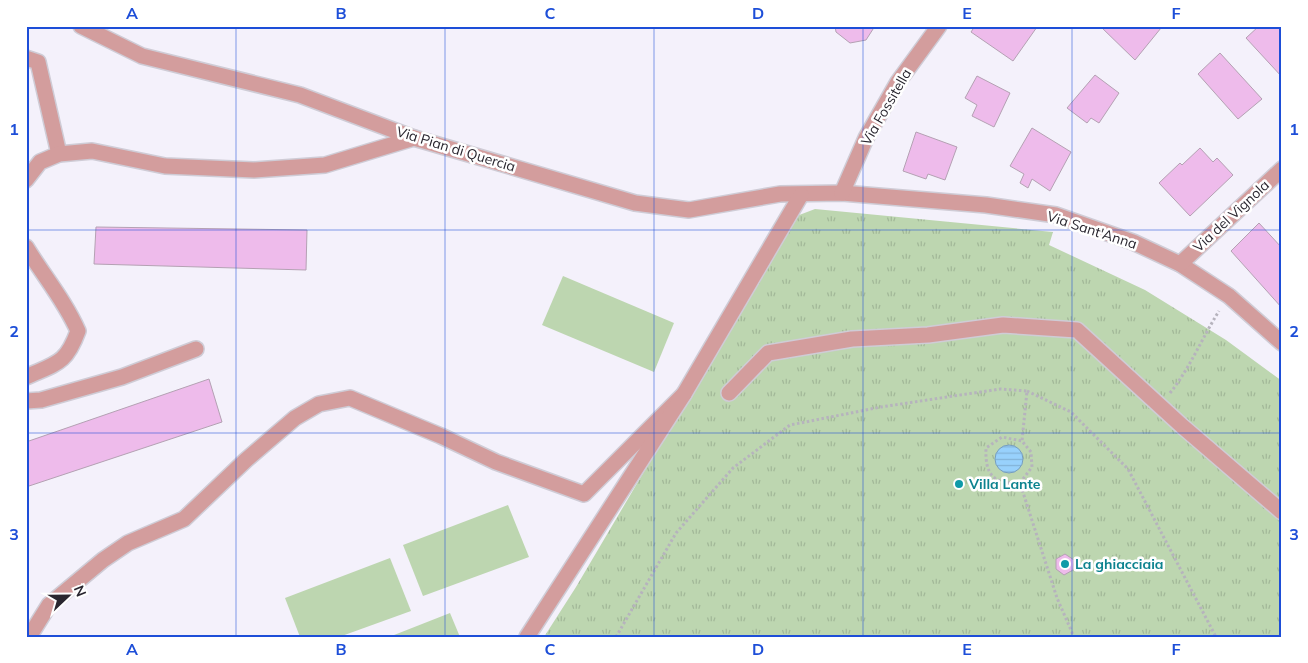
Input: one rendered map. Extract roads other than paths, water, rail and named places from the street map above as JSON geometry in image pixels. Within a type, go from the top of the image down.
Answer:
[{"type":"street","name":"Via Pian di Quercia","points":[[81,26],[142,56],[300,95],[414,138],[635,204],[690,210],[780,194],[842,193]]},
{"type":"street","name":"Via Fossitella","points":[[842,193],[866,138],[898,82],[939,26]]},
{"type":"street","points":[[30,61],[59,154]]},
{"type":"street","points":[[26,180],[40,162],[59,154],[92,151],[165,166],[254,170],[325,165],[414,138]]},
{"type":"street","name":"Via del Vignola","points":[[1180,264],[1282,169]]},
{"type":"street","name":"Via Sant'Anna","points":[[842,193],[986,205],[1056,215],[1133,242],[1180,264],[1229,296],[1282,343]]},
{"type":"street","points":[[527,637],[684,394],[801,195]]},
{"type":"street","points":[[26,247],[44,277],[69,310],[78,331],[70,352],[56,364],[26,377]]},
{"type":"street","points":[[729,393],[768,353],[852,339],[928,335],[1003,325],[1077,330],[1182,426],[1282,512]]},
{"type":"street","points":[[26,400],[41,400],[122,377],[196,349]]},
{"type":"street","points":[[29,637],[49,605],[103,560],[128,543],[184,520],[246,460],[296,418],[319,404],[350,398],[441,436],[496,462],[584,494],[684,394]]},
{"type":"water","points":[[1009,445],[1019,449],[1023,459],[1019,469],[1009,473],[999,469],[995,459],[999,449]]},
{"type":"place","name":"Villa Lante","points":[[959,484]]},
{"type":"place","name":"La ghiacciaia","points":[[1065,564]]}]
